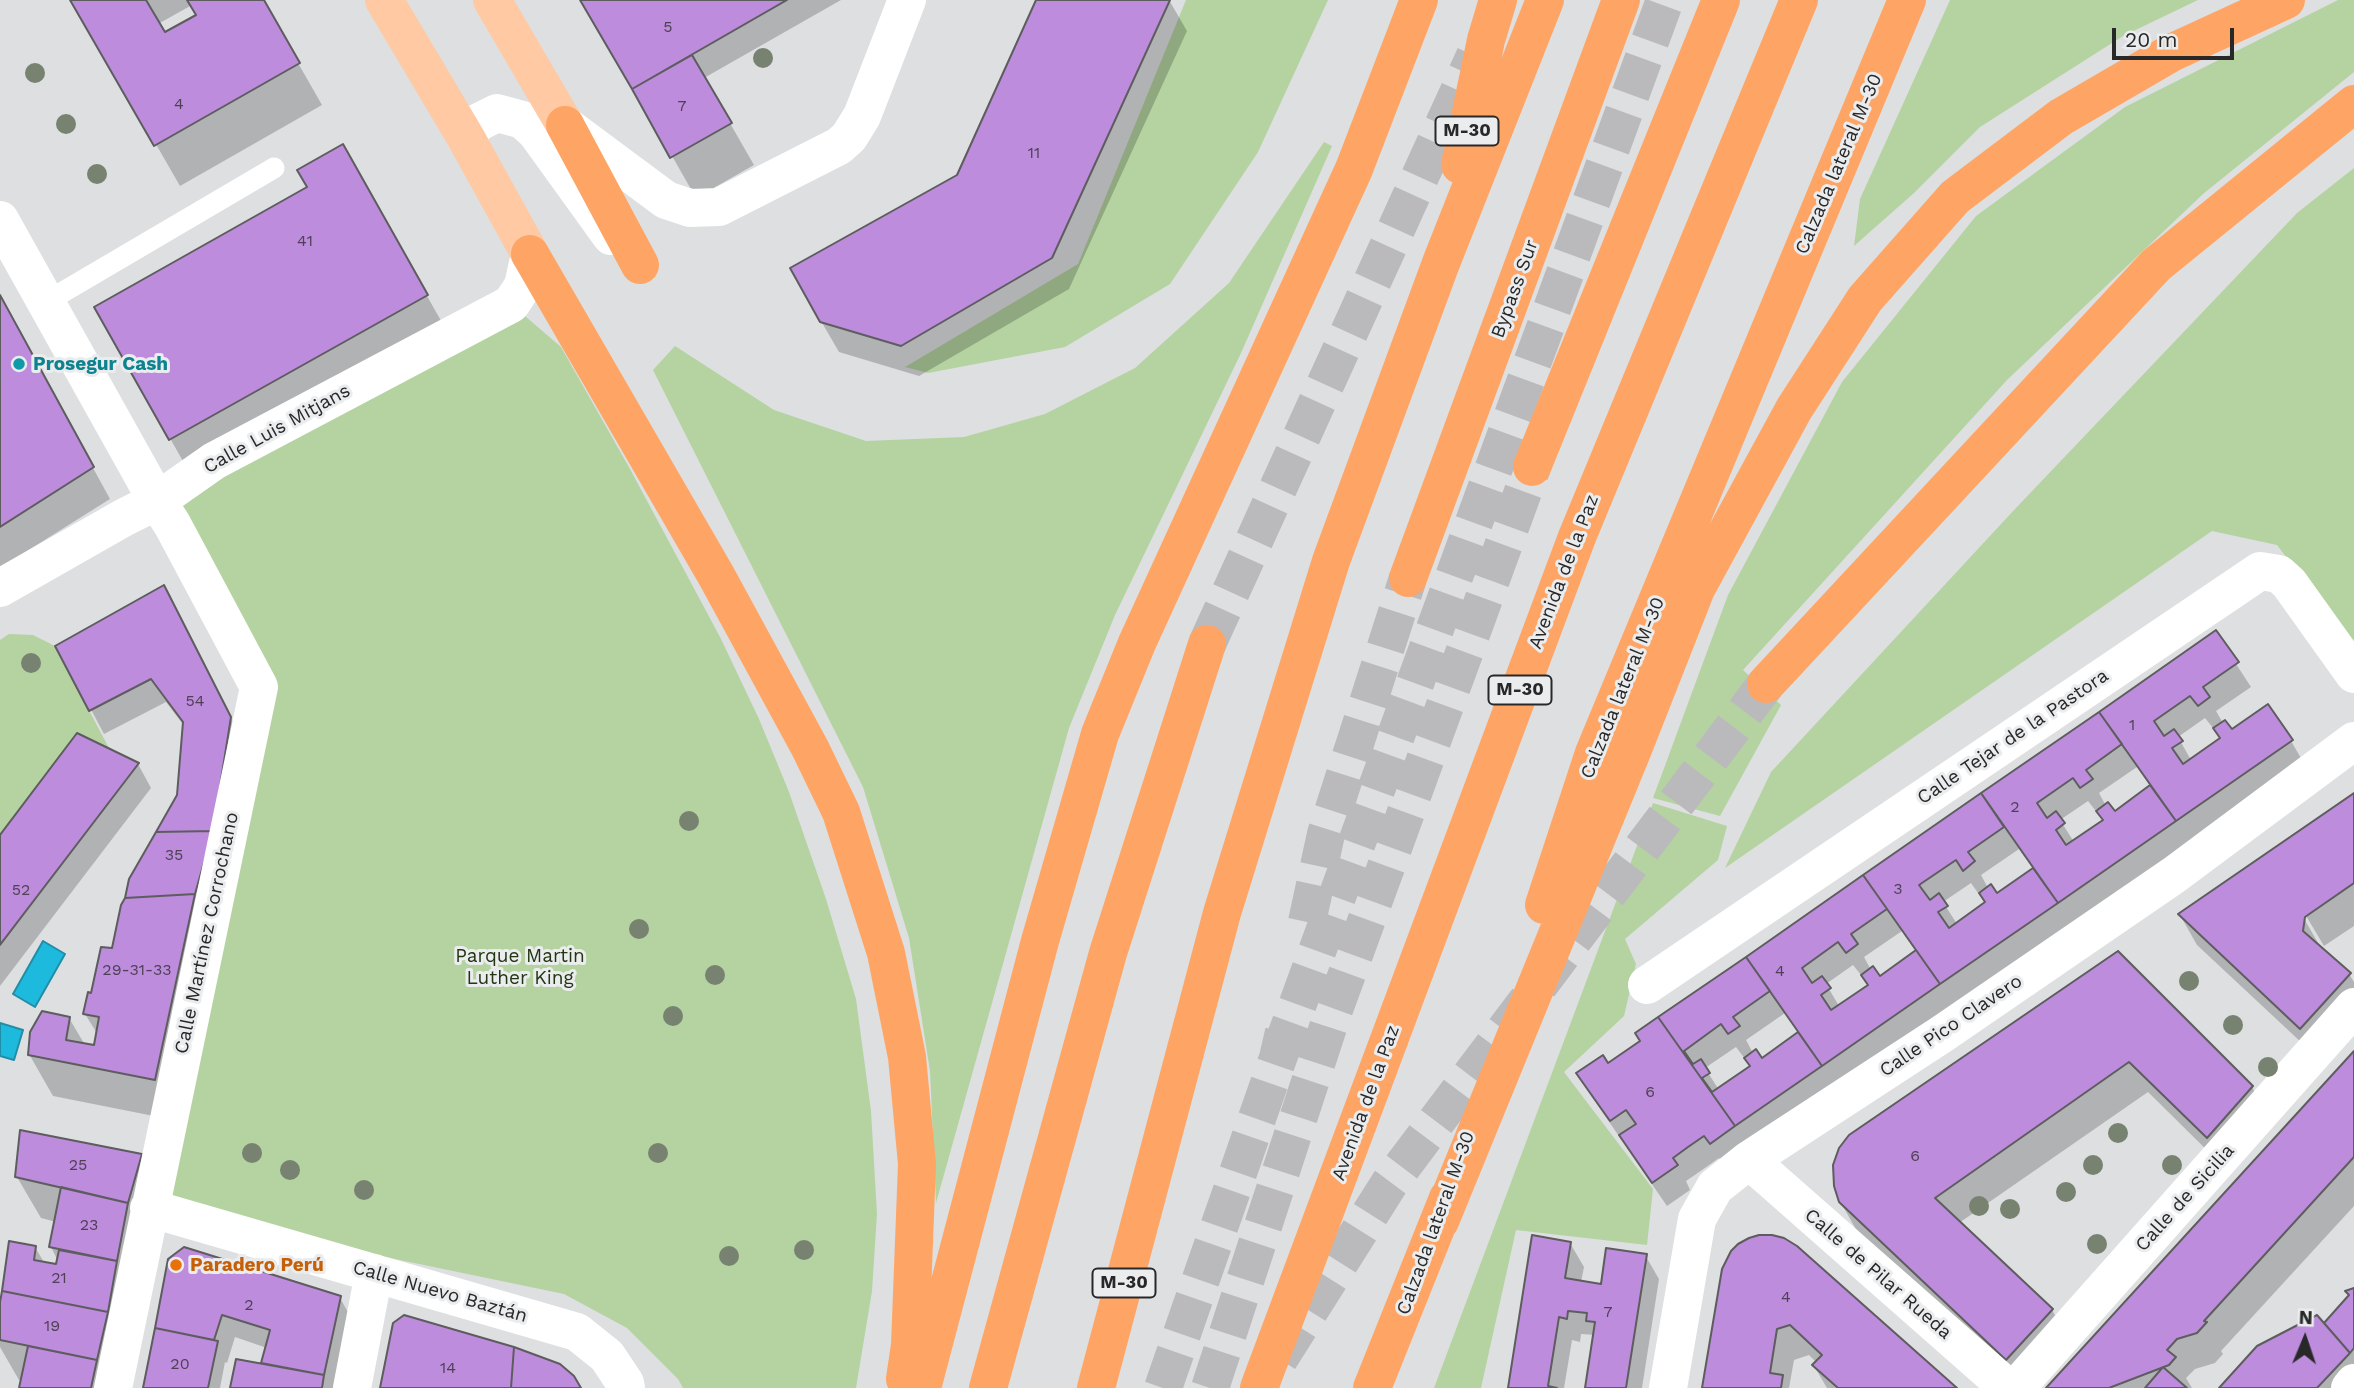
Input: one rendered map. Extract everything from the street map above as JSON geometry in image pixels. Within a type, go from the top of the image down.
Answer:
[{"type":"highway","points":[[922,1388],[1040,942],[1100,734],[1137,643],[1354,169],[1419,0]]},
{"type":"highway","name":"M-30","points":[[1441,263],[1486,40],[1499,0]]},
{"type":"highway","name":"M-30","points":[[1096,1388],[1222,913],[1331,561],[1441,263],[1545,0]]},
{"type":"highway","name":"Bypass Sur","points":[[1408,578],[1621,0]]},
{"type":"highway","points":[[1532,467],[1721,0]]},
{"type":"highway","name":"Avenida de la Paz","points":[[1259,1388],[1577,537],[1799,0]]},
{"type":"highway","name":"Calzada lateral M-30","points":[[1372,1388],[1440,1221],[1594,753],[1907,0]]},
{"type":"highway","points":[[1440,1221],[1696,589],[1794,409],[1865,299],[1955,197],[2061,117],[2171,53],[2286,0]]},
{"type":"highway","points":[[1766,684],[2156,265],[2354,104]]},
{"type":"highway","points":[[565,125],[640,265]]},
{"type":"highway","points":[[530,254],[717,577],[810,747],[841,812],[886,953],[906,1057],[917,1164],[910,1345],[903,1388]]},
{"type":"highway","points":[[988,1388],[1108,953],[1207,644]]},
{"type":"main road","points":[[384,0],[466,138],[530,254]]},
{"type":"main road","points":[[492,0],[565,125]]},
{"type":"street","points":[[565,125],[666,200],[690,208],[719,207],[839,146],[849,137],[862,116],[907,0]]},
{"type":"street","points":[[466,138],[477,122],[497,113],[523,120],[536,132],[615,241],[640,265]]},
{"type":"street","name":"Calle Martínez Corrochano","points":[[0,220],[188,553],[259,687],[113,1388]]},
{"type":"street","name":"Calle Luis Mitjans","points":[[0,588],[157,501],[214,461],[511,303],[523,286],[530,254]]},
{"type":"street","name":"Calle Tejar de la Pastora","points":[[1647,985],[2260,571],[2279,574],[2289,583],[2354,674]]},
{"type":"street","name":"Calle Pico Clavero","points":[[1668,1388],[1696,1219],[1715,1187],[1749,1160],[1942,1034],[2164,881],[2354,741]]},
{"type":"street","name":"Calle de Sicilia","points":[[2016,1388],[2354,1007]]},
{"type":"street","name":"Calle de Pilar Rueda","points":[[1749,1160],[2008,1388]]},
{"type":"street","name":"Calle Nuevo Baztán","points":[[149,1208],[578,1332],[607,1356],[626,1388]]},
{"type":"street","points":[[352,1388],[374,1273]]},
{"type":"street","points":[[2350,1388],[2354,1383]]},
{"type":"lane","points":[[46,302],[274,168]]},
{"type":"green space","points":[[1186,0],[1328,0],[1258,152],[1170,284],[1065,347],[928,373],[905,367],[1078,264]]},
{"type":"green space","points":[[1950,0],[2198,0],[2123,36],[1980,127],[1914,193],[1854,246],[1860,199]]},
{"type":"green space","points":[[2338,0],[2354,0],[2354,72],[2203,194],[2007,380],[1743,670],[1781,705],[1720,816],[1653,798],[1728,595],[1842,382],[1976,216],[2125,107]]},
{"type":"green space","points":[[1324,142],[1332,146],[1241,353],[1115,615],[1069,728],[936,1203],[930,1071],[909,938],[863,787],[653,370],[675,346],[774,410],[866,441],[964,437],[1045,414],[1135,368],[1229,283]]},
{"type":"green space","points":[[2354,168],[2354,647],[2277,545],[2212,531],[1725,868],[1771,772],[2015,509],[2297,213]]},
{"type":"green space","name":"Parque Martin Luther King","points":[[511,304],[561,347],[720,637],[759,719],[789,792],[826,899],[856,999],[871,1111],[877,1214],[872,1291],[856,1388],[683,1388],[678,1379],[627,1328],[564,1294],[149,1208],[259,687],[157,501]]},
{"type":"green space","points":[[9,634],[33,635],[55,646],[110,750],[0,835],[0,640]]},
{"type":"green space","points":[[1653,803],[1727,826],[1718,860],[1625,939],[1636,964],[1624,1016],[1564,1072],[1653,1189],[1647,1245],[1516,1230],[1481,1388],[1434,1388]]},
{"type":"water","points":[[43,941],[65,954],[35,1007],[13,994]]},
{"type":"water","points":[[0,1023],[23,1030],[14,1060],[0,1056]]},
{"type":"building","points":[[70,0],[146,0],[165,32],[196,15],[187,0],[264,0],[300,63],[154,146]]},
{"type":"building","points":[[580,0],[787,0],[632,89]]},
{"type":"building","points":[[1036,0],[1170,0],[1052,258],[901,346],[820,322],[790,268],[957,175]]},
{"type":"building","points":[[692,55],[732,123],[670,158],[632,89]]},
{"type":"building","points":[[343,144],[428,295],[169,440],[94,307],[307,187],[297,170]]},
{"type":"building","name":"Prosegur Cash","points":[[0,295],[94,467],[0,527]]},
{"type":"building","points":[[164,585],[231,717],[213,831],[156,832],[177,795],[183,722],[151,679],[89,711],[55,646]]},
{"type":"building","points":[[2216,630],[2239,662],[2203,687],[2210,697],[2198,706],[2190,696],[2154,721],[2164,736],[2174,729],[2183,741],[2172,748],[2183,764],[2220,738],[2213,728],[2225,720],[2232,729],[2268,704],[2293,740],[2176,821],[2099,712]]},
{"type":"building","points":[[2099,712],[2122,744],[2086,770],[2093,779],[2080,788],[2073,778],[2037,803],[2047,818],[2056,811],[2065,823],[2056,830],[2066,845],[2103,820],[2096,811],[2108,802],[2115,811],[2150,785],[2176,821],[2058,903],[1981,793]]},
{"type":"building","points":[[77,733],[139,763],[0,945],[0,835]]},
{"type":"building","points":[[1981,793],[2004,827],[1968,852],[1975,861],[1963,871],[1956,860],[1919,885],[1930,900],[1939,893],[1948,906],[1938,912],[1949,928],[1985,902],[1979,893],[1991,884],[1997,893],[2033,868],[2058,903],[1940,984],[1863,875]]},
{"type":"building","points":[[2354,793],[2354,883],[2305,917],[2303,931],[2351,973],[2300,1029],[2178,914]]},
{"type":"building","points":[[213,831],[195,894],[125,898],[129,879],[156,832]]},
{"type":"building","points":[[1863,875],[1887,909],[1851,934],[1858,944],[1846,953],[1838,942],[1802,968],[1812,983],[1822,976],[1831,988],[1821,995],[1831,1010],[1868,985],[1861,975],[1873,966],[1880,976],[1916,950],[1940,984],[1822,1066],[1746,957]]},
{"type":"building","points":[[195,894],[155,1080],[28,1055],[30,1032],[42,1011],[70,1017],[66,1040],[94,1045],[99,1017],[83,1014],[88,992],[91,993],[101,947],[112,948],[121,905],[125,898]]},
{"type":"building","points":[[2118,951],[2253,1086],[2207,1138],[2129,1062],[1935,1198],[2053,1309],[2006,1360],[1839,1202],[1834,1186],[1833,1165],[1839,1148],[1849,1135]]},
{"type":"building","points":[[1746,957],[1770,991],[1733,1017],[1740,1026],[1728,1034],[1721,1024],[1684,1051],[1693,1064],[1701,1059],[1710,1073],[1702,1078],[1712,1092],[1750,1066],[1744,1058],[1756,1049],[1762,1058],[1798,1032],[1822,1066],[1735,1126],[1658,1017]]},
{"type":"building","points":[[1658,1017],[1735,1126],[1710,1144],[1704,1136],[1673,1158],[1678,1165],[1652,1183],[1619,1135],[1636,1124],[1626,1110],[1610,1121],[1576,1073],[1603,1055],[1608,1063],[1640,1041],[1635,1033]]},
{"type":"building","points":[[2354,1051],[2354,1157],[2204,1321],[2207,1322],[2197,1333],[2177,1339],[2167,1350],[2176,1357],[2169,1365],[2109,1388],[2046,1388]]},
{"type":"building","points":[[20,1130],[142,1154],[128,1203],[15,1177]]},
{"type":"building","points":[[61,1187],[128,1203],[117,1261],[49,1247]]},
{"type":"building","points":[[1532,1235],[1571,1242],[1565,1278],[1601,1284],[1606,1248],[1647,1254],[1626,1388],[1585,1388],[1595,1322],[1586,1321],[1587,1313],[1568,1311],[1567,1319],[1559,1317],[1548,1386],[1557,1388],[1508,1388]]},
{"type":"building","points":[[1759,1235],[1784,1238],[1797,1246],[1957,1388],[1838,1388],[1812,1365],[1822,1355],[1790,1325],[1777,1329],[1770,1373],[1783,1375],[1781,1388],[1702,1388],[1722,1269],[1731,1251],[1738,1244]]},
{"type":"building","points":[[9,1241],[36,1246],[34,1260],[56,1264],[59,1250],[117,1261],[108,1312],[2,1291]]},
{"type":"building","points":[[184,1247],[341,1296],[324,1375],[261,1363],[270,1330],[222,1315],[214,1340],[155,1328],[168,1259]]},
{"type":"building","points":[[2354,1288],[2354,1348],[2350,1353],[2324,1323],[2349,1295],[2345,1291]]},
{"type":"building","points":[[2,1291],[108,1312],[97,1360],[0,1340]]},
{"type":"building","points":[[404,1315],[514,1347],[511,1388],[380,1388],[393,1323]]},
{"type":"building","points":[[2317,1315],[2350,1353],[2317,1388],[2219,1388],[2257,1346]]},
{"type":"building","points":[[155,1328],[218,1341],[208,1388],[143,1388]]},
{"type":"building","points":[[28,1346],[97,1360],[91,1388],[19,1388]]},
{"type":"building","points":[[514,1347],[560,1364],[574,1376],[581,1388],[511,1388]]},
{"type":"building","points":[[236,1359],[324,1375],[322,1388],[230,1388]]},
{"type":"building","points":[[2163,1367],[2187,1388],[2145,1388]]},
{"type":"tunnel","points":[[1278,1058],[1665,0]]},
{"type":"tunnel","points":[[1207,644],[1475,56]]},
{"type":"tunnel","points":[[1210,1388],[1332,1015],[1532,467]]},
{"type":"tunnel","points":[[1307,922],[1326,834],[1408,578]]},
{"type":"tunnel","points":[[1279,1359],[1389,1184],[1766,684]]},
{"type":"tunnel","points":[[1163,1388],[1278,1058],[1284,1032]]},
{"type":"place","name":"Prosegur Cash","points":[[19,364]]},
{"type":"place","name":"Paradero Perú","points":[[176,1265]]}]
